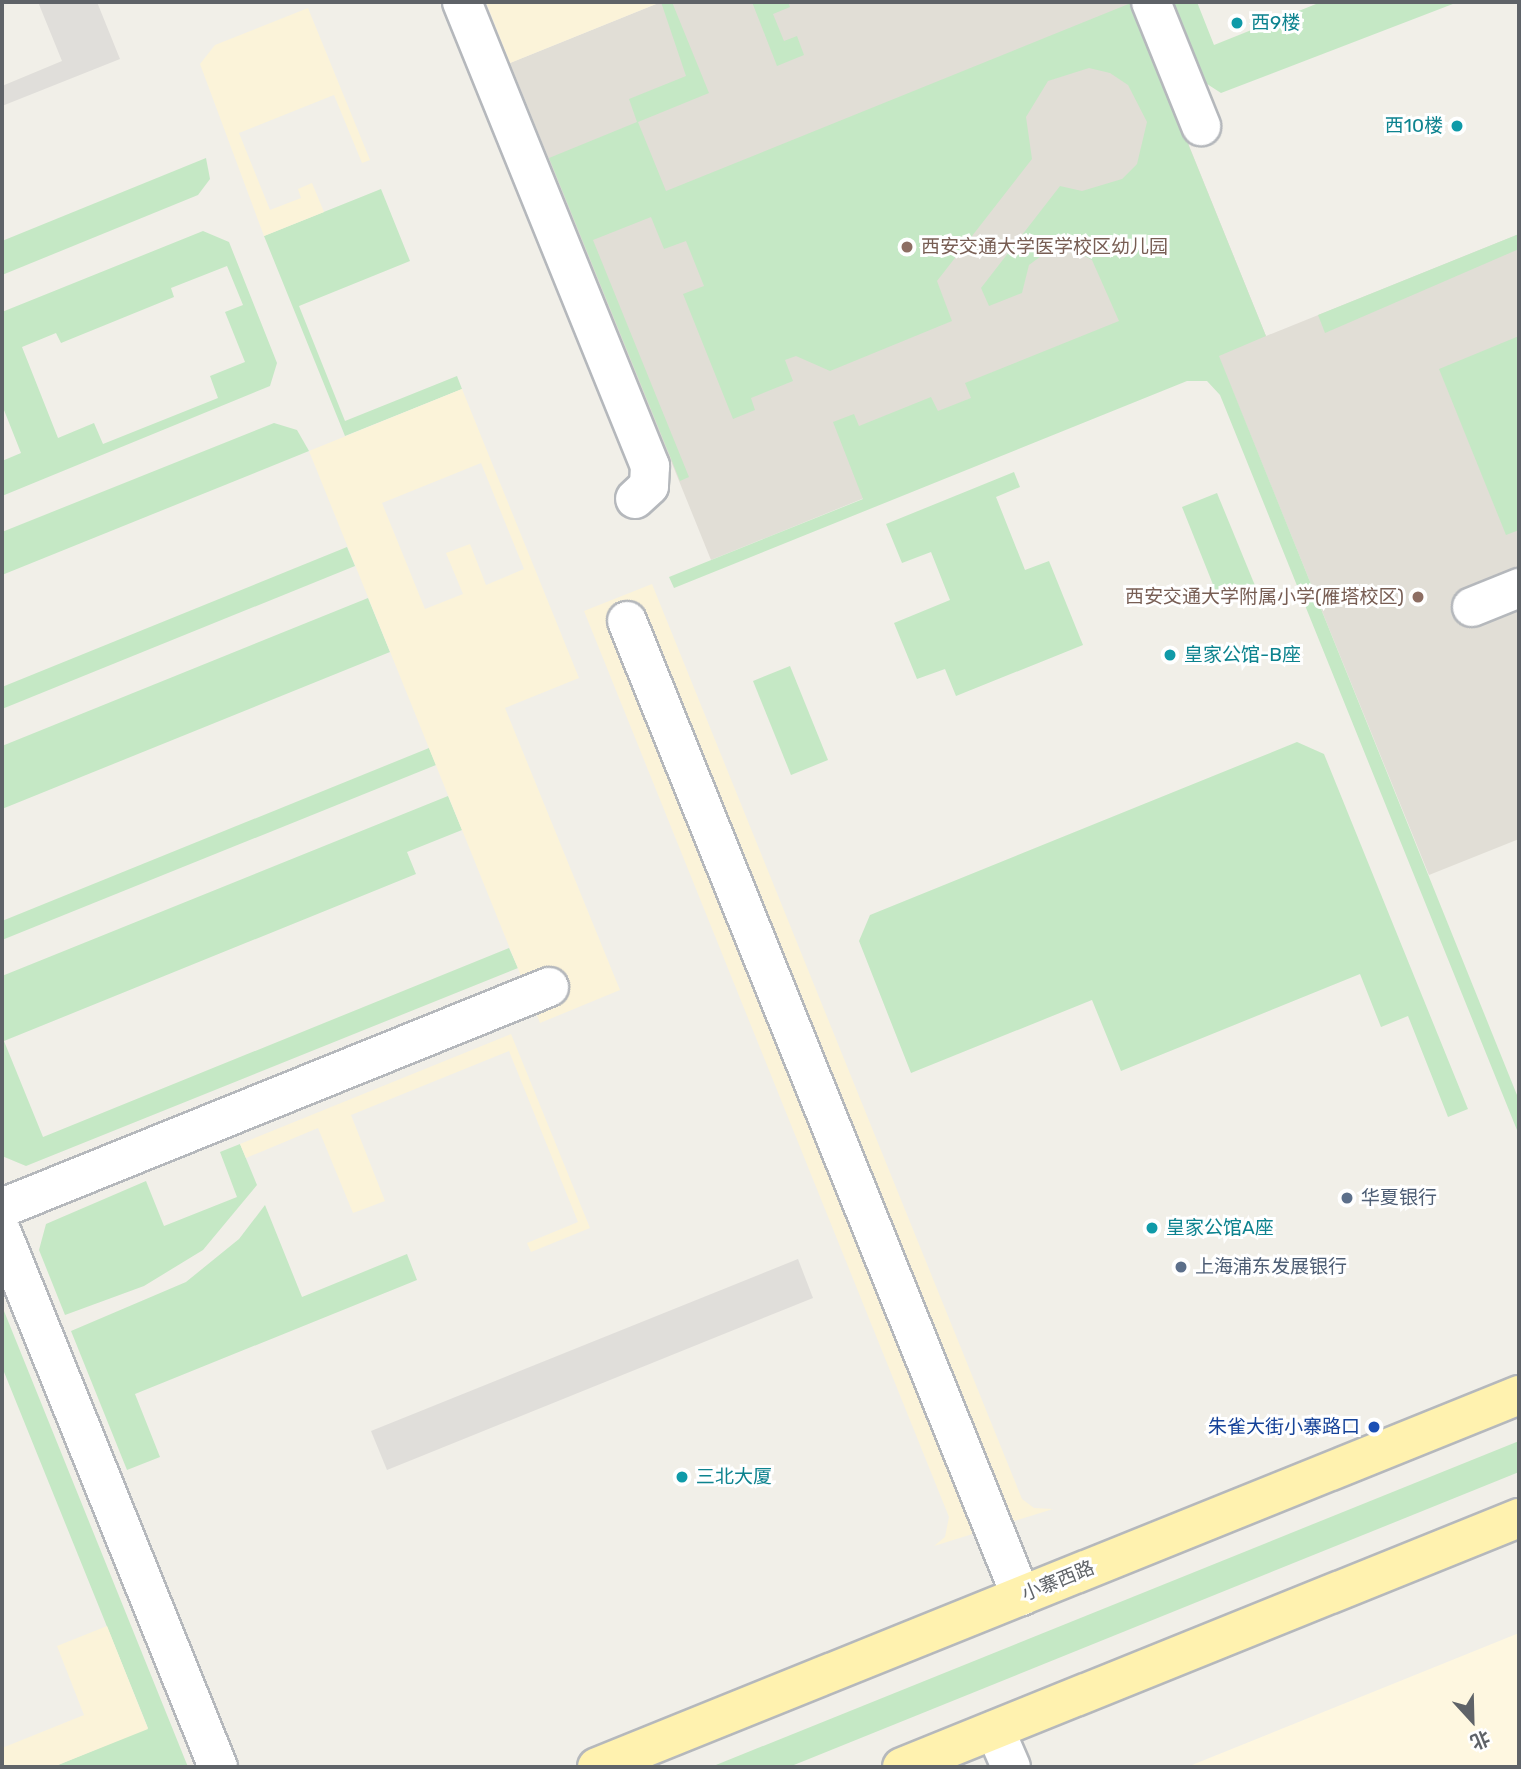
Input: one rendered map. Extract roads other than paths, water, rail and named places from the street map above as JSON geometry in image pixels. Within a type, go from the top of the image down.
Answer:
[{"type":"main road","name":"小寨西路","points":[[597,1767],[1519,1395]]},
{"type":"main road","points":[[902,1767],[1519,1518]]},
{"type":"street","points":[[462,2],[650,466],[649,486],[635,499]]},
{"type":"street","points":[[1151,2],[1201,126]]},
{"type":"street","points":[[1472,607],[1519,588]]},
{"type":"street","points":[[627,621],[1021,1596]]},
{"type":"street","points":[[2,1208],[549,987]]},
{"type":"street","points":[[2,1233],[218,1767]]},
{"type":"street","points":[[995,1730],[1010,1767]]},
{"type":"place","name":"西9楼","points":[[1237,23]]},
{"type":"place","name":"西10楼","points":[[1457,126]]},
{"type":"place","name":"西安交通大学医学校区幼儿园","points":[[907,247]]},
{"type":"place","name":"西安交通大学附属小学(雁塔校区)","points":[[1418,597]]},
{"type":"place","name":"皇家公馆-B座","points":[[1170,655]]},
{"type":"place","name":"华夏银行","points":[[1347,1198]]},
{"type":"place","name":"皇家公馆A座","points":[[1152,1228]]},
{"type":"place","name":"上海浦东发展银行","points":[[1181,1267]]},
{"type":"place","name":"朱雀大街小寨路口","points":[[1374,1427]]},
{"type":"place","name":"三北大厦","points":[[682,1477]]}]
